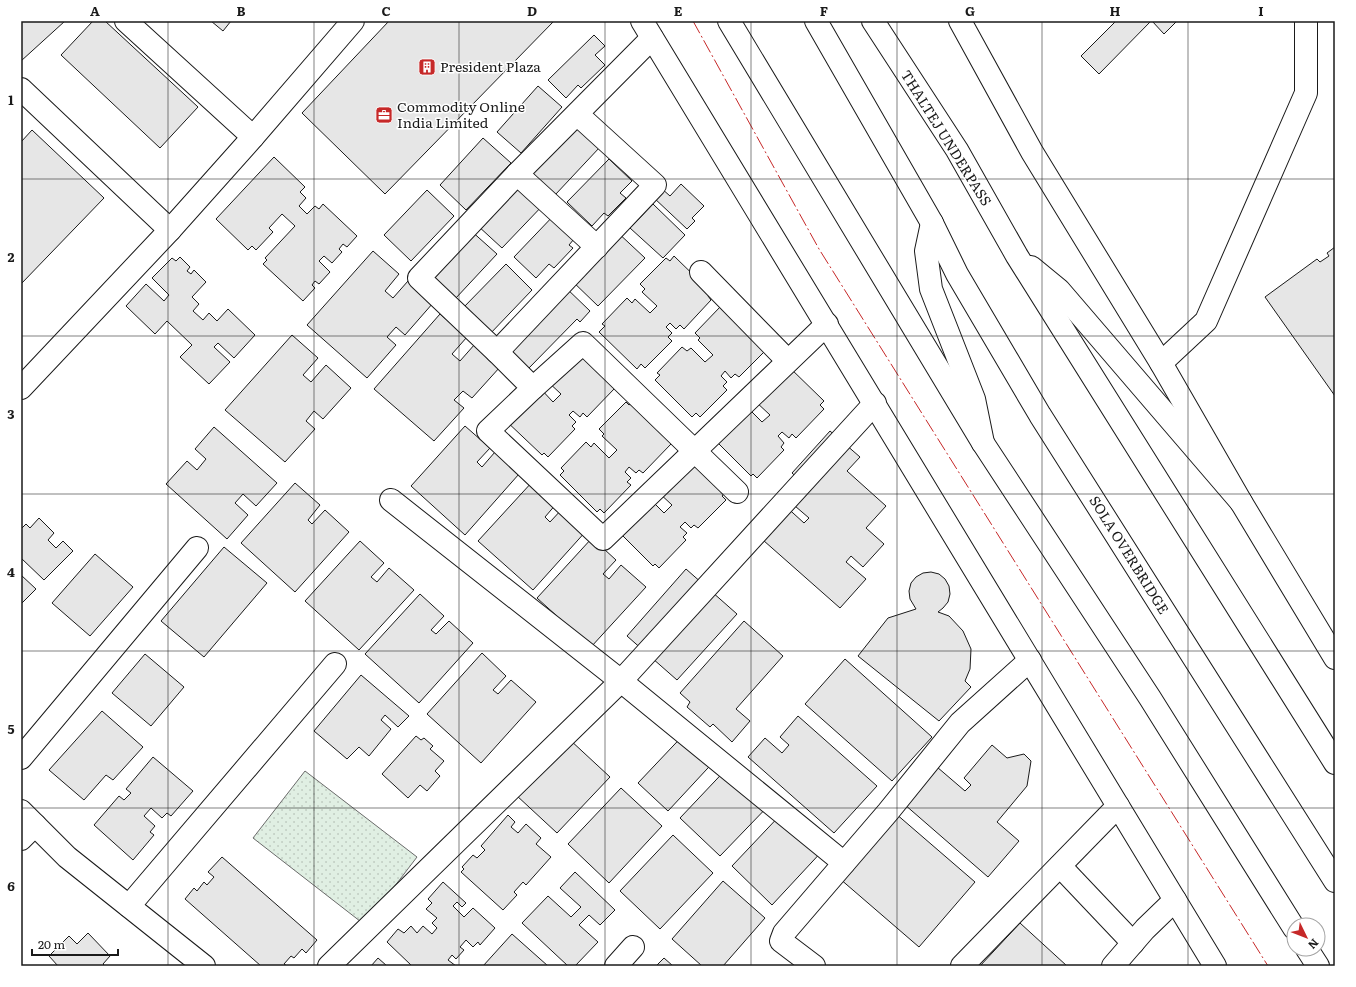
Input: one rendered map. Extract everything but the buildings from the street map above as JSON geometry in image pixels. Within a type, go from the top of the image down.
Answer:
[{"type":"main road","points":[[126,21],[253,137]]},
{"type":"main road","points":[[21,388],[170,230],[353,21]]},
{"type":"main road","points":[[729,21],[984,443],[1150,698],[1287,917]]},
{"type":"main road","points":[[816,21],[932,223],[926,251],[931,289],[974,399],[984,443]]},
{"type":"main road","name":"THALTEJ UNDERPASS","points":[[873,21],[957,150],[1017,256]]},
{"type":"main road","points":[[960,21],[1032,152],[1161,363],[1241,502],[1335,658]]},
{"type":"main road","points":[[1161,363],[1206,321],[1306,93],[1306,21]]},
{"type":"main road","points":[[533,388],[419,278],[517,174],[577,114],[647,30],[827,324],[1215,966]]},
{"type":"main road","points":[[21,89],[170,230]]},
{"type":"main road","points":[[497,352],[655,185],[577,114]]},
{"type":"main road","points":[[517,174],[597,247]]},
{"type":"main road","name":"SOLA OVERBRIDGE","points":[[932,223],[958,274],[1052,432],[1335,881]]},
{"type":"main road","points":[[1017,256],[1335,763]]},
{"type":"main road","points":[[1017,256],[1059,290],[1241,502]]},
{"type":"main road","points":[[701,272],[788,362]]},
{"type":"main road","points":[[737,492],[695,451],[583,343],[488,431],[603,539],[695,451],[788,362],[827,324]]},
{"type":"main road","points":[[329,966],[621,681],[874,403]]},
{"type":"main road","points":[[391,500],[621,681],[844,863]]},
{"type":"main road","points":[[21,758],[197,548]]},
{"type":"main road","points":[[814,966],[781,941],[784,933],[888,812],[960,723],[1030,660]]},
{"type":"main road","points":[[129,906],[335,664]]},
{"type":"main road","points":[[962,966],[1118,806]]},
{"type":"main road","points":[[26,825],[204,966]]},
{"type":"main road","points":[[1060,866],[1133,943]]},
{"type":"main road","points":[[1113,966],[1174,900]]},
{"type":"main road","points":[[616,966],[633,946]]},
{"type":"main road","points":[[1312,957],[1318,966]]},
{"type":"green space","points":[[305,771],[417,857],[365,925],[253,838]]},
{"type":"power","points":[[693,21],[819,249],[1268,966]]},
{"type":"place","name":"President Plaza","points":[[427,67]]},
{"type":"place","name":"Commodity Online India Limited","points":[[384,115]]}]
